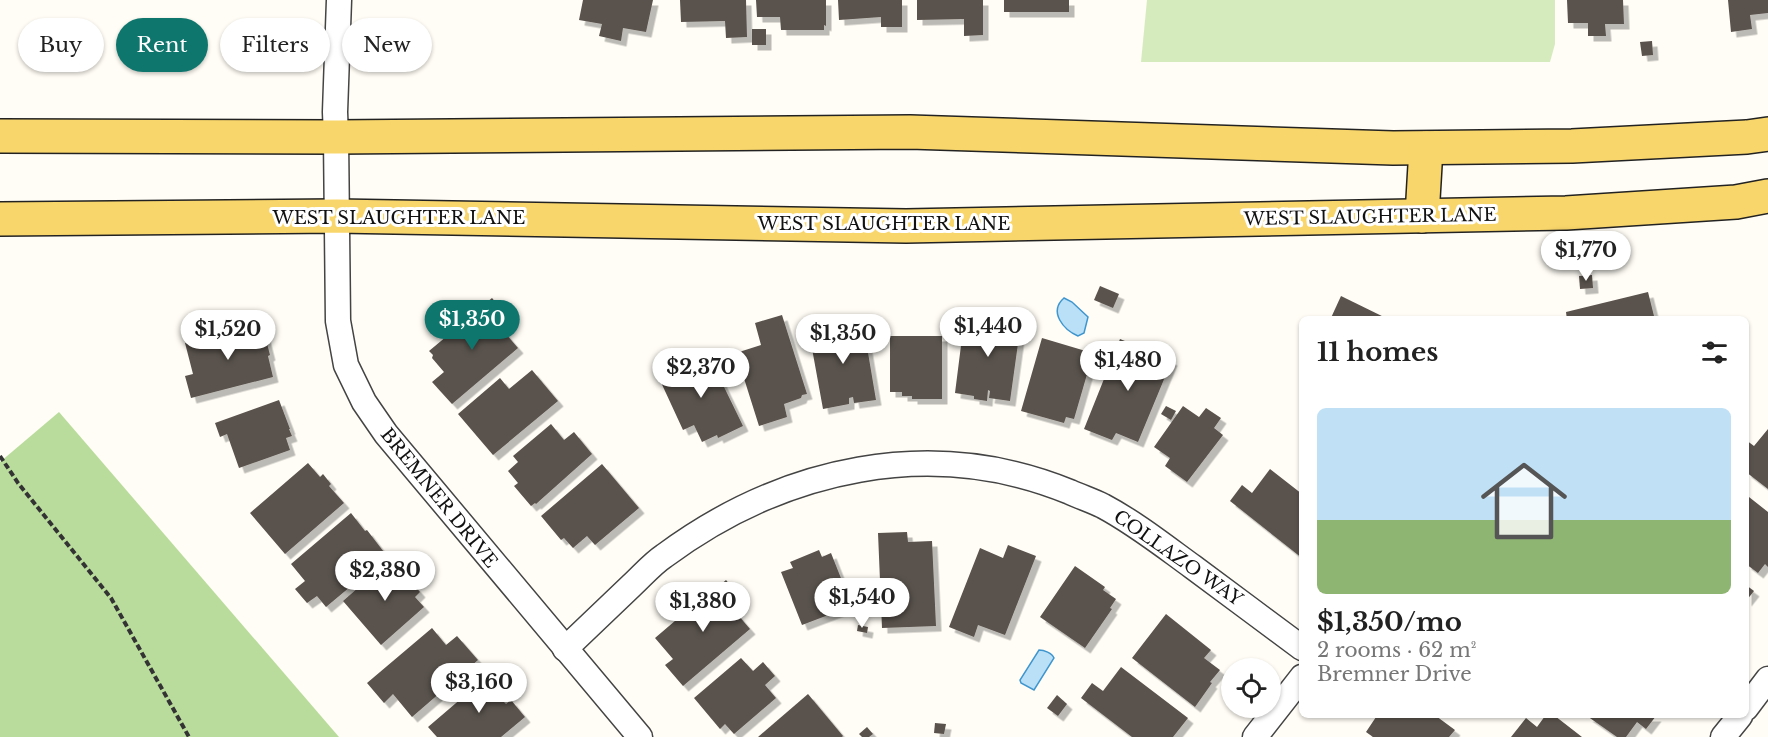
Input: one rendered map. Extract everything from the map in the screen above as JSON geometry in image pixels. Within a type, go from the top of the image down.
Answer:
[{"type":"main road","points":[[0,136],[336,137],[910,132],[1426,147],[1572,146],[1768,134]]},
{"type":"main road","points":[[1422,216],[1426,147]]},
{"type":"main road","name":"WEST SLAUGHTER LANE","points":[[0,219],[337,216],[906,226],[1566,213],[1736,202],[1768,196]]},
{"type":"street","name":"BREMNER DRIVE","points":[[339,0],[335,112],[338,321],[346,366],[364,402],[420,477],[640,737]]},
{"type":"street","name":"COLLAZO WAY","points":[[565,649],[662,557],[705,527],[734,511],[777,493],[833,474],[880,466],[937,463],[994,469],[1043,481],[1102,506],[1141,528],[1299,646]]},
{"type":"street","points":[[1749,704],[1768,679]]},
{"type":"street","points":[[1255,737],[1299,681]]},
{"type":"street","points":[[1724,737],[1738,718]]},
{"type":"path","points":[[0,456],[18,483],[111,598],[189,737]]},
{"type":"green space","points":[[1147,0],[1555,0],[1555,44],[1550,62],[1141,62]]},
{"type":"green space","points":[[59,412],[339,737],[0,737],[0,462]]},
{"type":"water","points":[[1064,298],[1072,302],[1088,317],[1084,333],[1078,336],[1063,325],[1058,315],[1059,303]]},
{"type":"water","points":[[1039,650],[1048,652],[1054,658],[1034,690],[1021,683],[1020,680]]},
{"type":"building","points":[[583,0],[653,0],[646,32],[623,28],[621,41],[599,36],[602,24],[579,20]]},
{"type":"building","points":[[680,0],[746,0],[747,37],[726,38],[725,21],[681,22]]},
{"type":"building","points":[[756,0],[826,0],[826,26],[824,25],[824,30],[781,30],[780,17],[757,17]]},
{"type":"building","points":[[838,0],[902,0],[902,27],[881,27],[881,17],[839,20]]},
{"type":"building","points":[[917,0],[983,0],[983,35],[964,36],[964,19],[917,20]]},
{"type":"building","points":[[1004,0],[1069,0],[1069,12],[1004,12]]},
{"type":"building","points":[[1567,0],[1623,0],[1624,24],[1605,24],[1606,36],[1588,36],[1588,23],[1568,23]]},
{"type":"building","points":[[1728,0],[1768,0],[1768,13],[1750,15],[1752,29],[1731,32]]},
{"type":"building","points":[[752,29],[766,29],[766,45],[752,45]]},
{"type":"building","points":[[1652,41],[1653,55],[1642,56],[1640,42]]},
{"type":"building","points":[[1592,275],[1593,288],[1580,289],[1579,276]]},
{"type":"building","points":[[1100,286],[1119,294],[1113,308],[1094,300]]},
{"type":"building","points":[[1648,292],[1654,316],[1566,316],[1566,312]]},
{"type":"building","points":[[1341,296],[1382,316],[1332,316]]},
{"type":"building","points":[[492,298],[509,318],[499,326],[518,348],[452,404],[432,382],[444,372],[429,351]]},
{"type":"building","points":[[965,314],[1021,322],[1010,401],[989,398],[990,391],[988,390],[987,401],[955,393]]},
{"type":"building","points":[[782,315],[807,394],[784,404],[787,417],[759,426],[736,353],[761,345],[755,323]]},
{"type":"building","points":[[863,323],[876,400],[854,403],[853,397],[849,398],[849,404],[823,409],[809,332]]},
{"type":"building","points":[[262,324],[273,377],[191,398],[185,376],[193,374],[185,343]]},
{"type":"building","points":[[890,336],[942,336],[942,399],[912,399],[912,396],[902,396],[902,392],[890,392]]},
{"type":"building","points":[[1042,338],[1089,352],[1086,363],[1090,364],[1074,419],[1066,417],[1064,423],[1021,411]]},
{"type":"building","points":[[1120,339],[1172,360],[1138,442],[1116,433],[1112,440],[1084,429]]},
{"type":"building","points":[[708,354],[743,426],[718,438],[717,435],[702,442],[694,425],[683,430],[659,378]]},
{"type":"building","points":[[532,370],[558,401],[493,455],[458,414],[500,378],[509,389]]},
{"type":"building","points":[[279,400],[292,436],[286,438],[290,450],[239,468],[227,434],[220,437],[215,423]]},
{"type":"building","points":[[1166,406],[1176,411],[1171,420],[1161,414]]},
{"type":"building","points":[[1183,406],[1199,417],[1206,408],[1221,418],[1214,428],[1223,435],[1187,482],[1165,466],[1170,458],[1154,447]]},
{"type":"building","points":[[551,424],[564,440],[574,432],[592,454],[531,506],[514,486],[518,483],[508,471],[518,462],[513,456]]},
{"type":"building","points":[[1768,429],[1768,489],[1749,474],[1749,442],[1754,446]]},
{"type":"building","points":[[308,463],[320,477],[323,474],[331,484],[329,486],[344,503],[285,554],[250,513]]},
{"type":"building","points":[[602,464],[639,508],[595,545],[587,536],[573,548],[564,538],[561,540],[541,516]]},
{"type":"building","points":[[1270,469],[1299,492],[1299,556],[1230,501],[1242,485],[1252,493]]},
{"type":"building","points":[[1749,497],[1768,512],[1768,567],[1765,564],[1758,573],[1749,566]]},
{"type":"building","points":[[351,513],[387,556],[326,607],[317,596],[307,603],[295,589],[305,581],[291,564]]},
{"type":"building","points":[[907,532],[908,542],[932,541],[936,626],[882,628],[878,533]]},
{"type":"building","points":[[1008,545],[1036,556],[1005,635],[978,625],[974,637],[949,627],[980,548],[1003,558]]},
{"type":"building","points":[[819,550],[822,557],[831,553],[852,606],[802,625],[781,572],[793,568],[790,562]]},
{"type":"building","points":[[391,559],[420,592],[415,597],[424,607],[381,645],[343,601]]},
{"type":"building","points":[[1075,566],[1105,587],[1103,590],[1116,599],[1110,608],[1112,609],[1085,648],[1040,617]]},
{"type":"building","points":[[726,580],[742,599],[732,608],[750,629],[683,686],[665,665],[673,659],[655,638],[717,585],[718,587]]},
{"type":"building","points":[[1749,587],[1754,591],[1749,597]]},
{"type":"building","points":[[1166,614],[1211,650],[1204,658],[1220,670],[1195,707],[1132,658]]},
{"type":"building","points":[[858,625],[868,627],[867,633],[857,631]]},
{"type":"building","points":[[432,628],[446,645],[457,636],[478,660],[412,717],[393,694],[384,703],[367,683]]},
{"type":"building","points":[[741,658],[753,671],[763,662],[775,676],[765,685],[776,698],[734,734],[725,724],[720,729],[694,698]]},
{"type":"building","points":[[1121,667],[1188,718],[1173,737],[1132,737],[1081,698],[1092,683],[1103,691]]},
{"type":"building","points":[[490,674],[508,695],[502,700],[506,704],[511,700],[525,717],[501,737],[437,737],[428,727]]},
{"type":"building","points":[[808,694],[842,737],[758,737]]},
{"type":"building","points":[[1057,695],[1067,704],[1058,716],[1047,708]]},
{"type":"building","points":[[1375,718],[1439,718],[1455,730],[1449,737],[1373,737],[1366,732]]},
{"type":"building","points":[[1526,718],[1537,727],[1544,718],[1558,718],[1582,737],[1511,737]]},
{"type":"building","points":[[1590,718],[1654,718],[1646,729],[1637,722],[1626,737],[1617,737]]},
{"type":"building","points":[[935,723],[946,724],[944,734],[934,733]]},
{"type":"building","points":[[867,727],[873,734],[869,737],[862,737],[859,734]]}]
